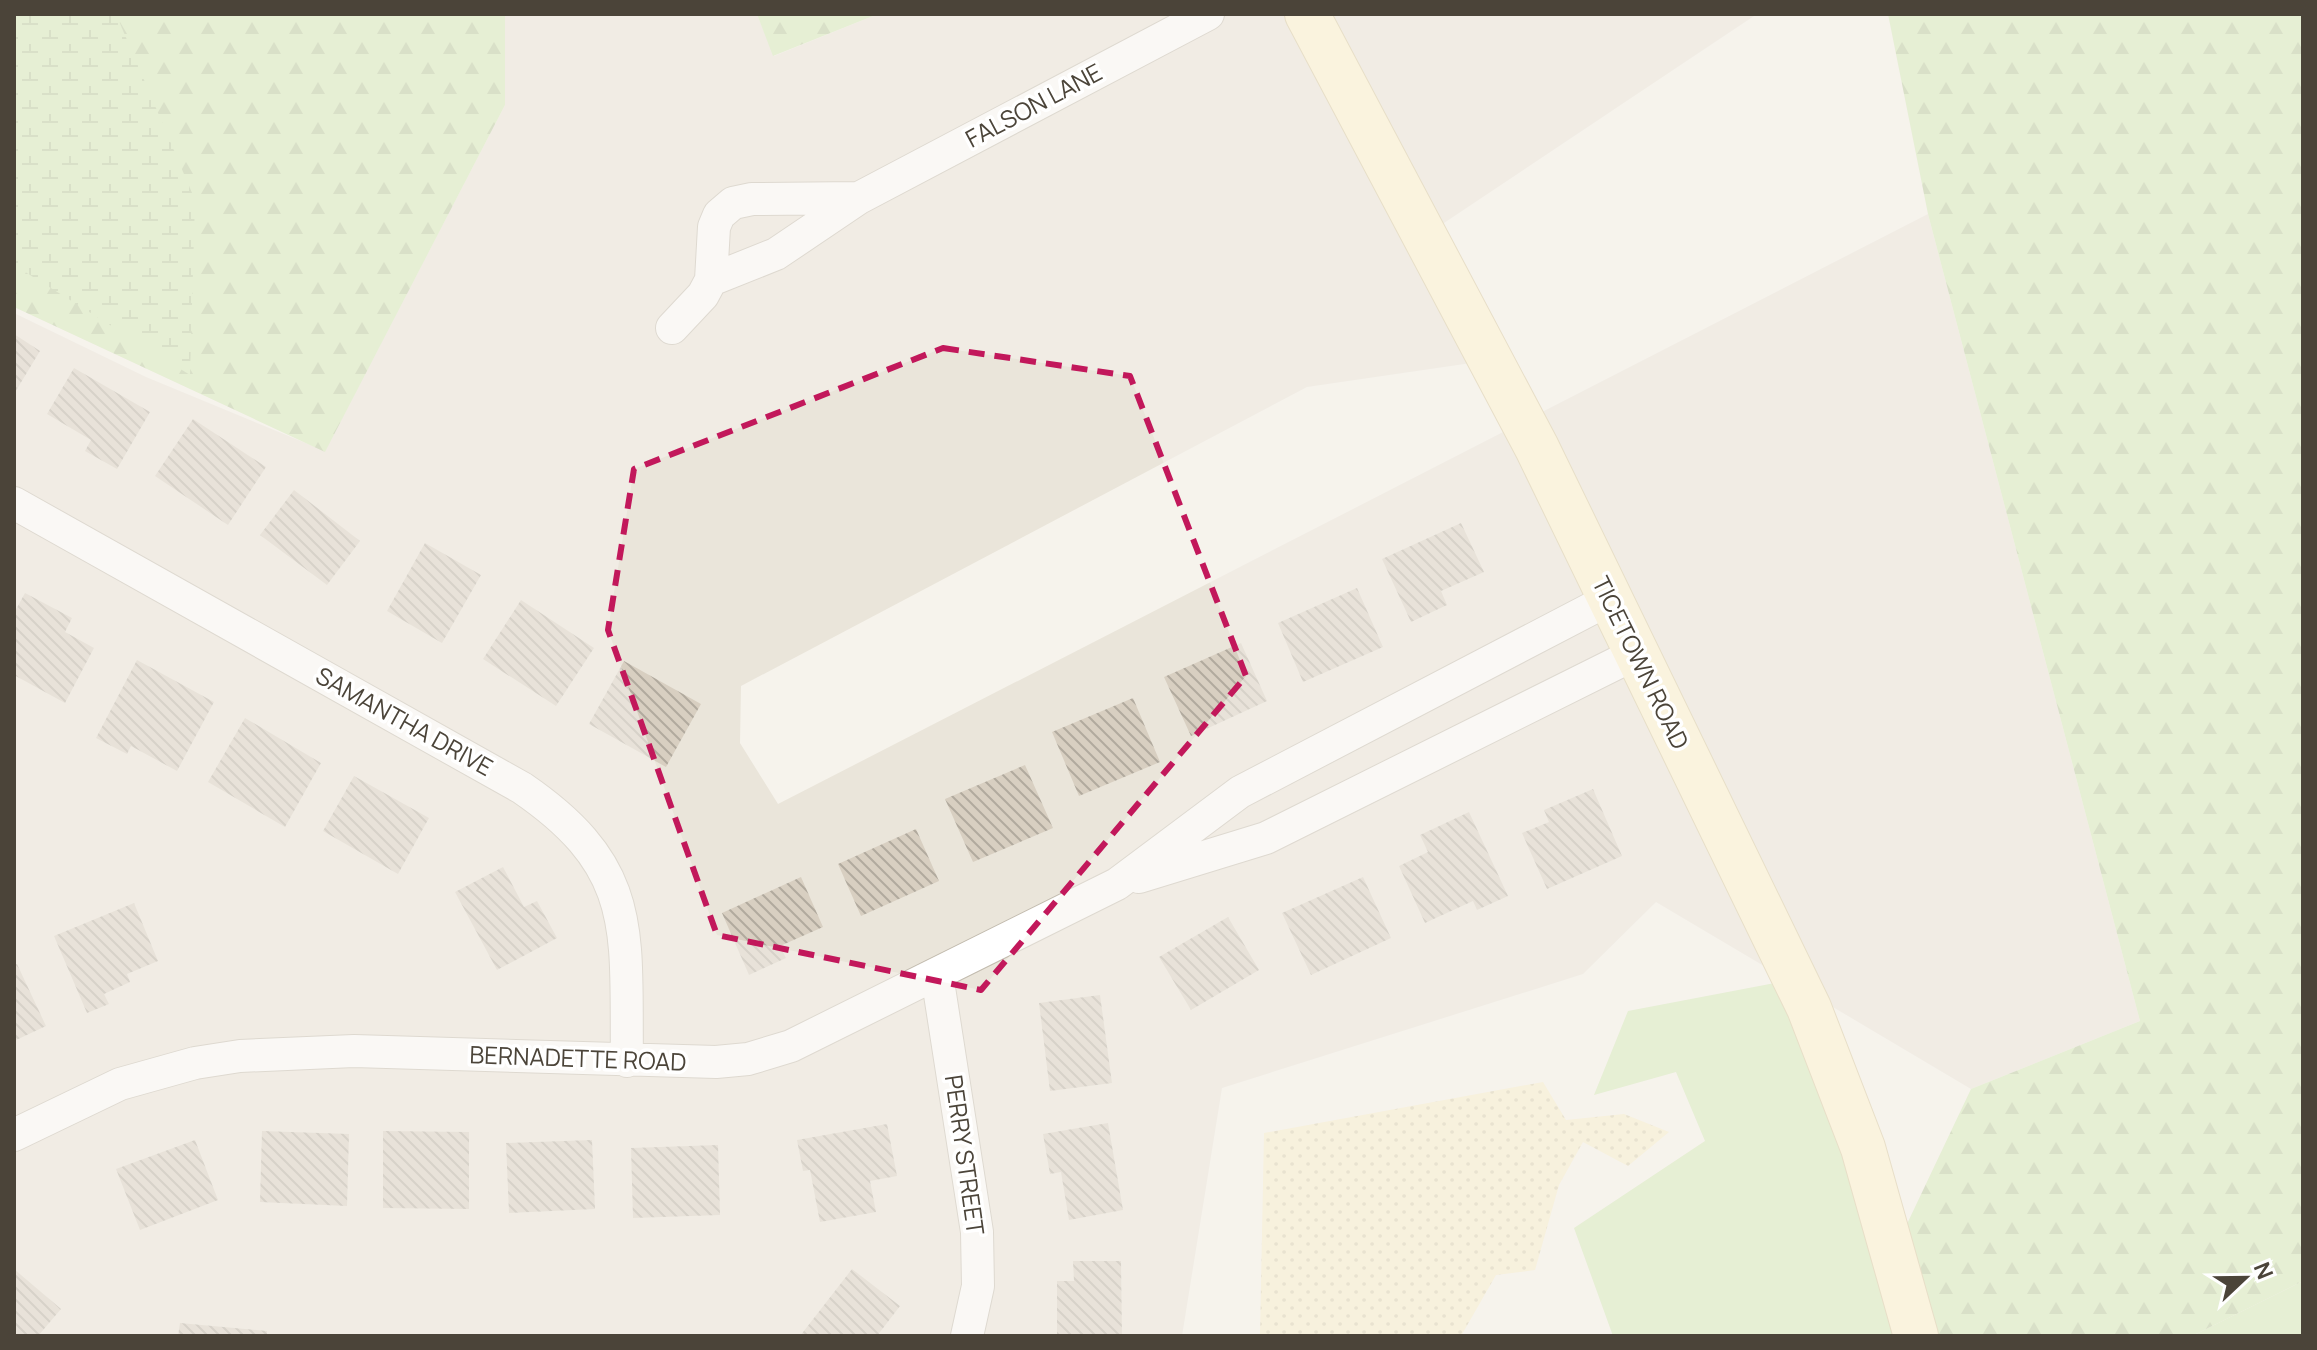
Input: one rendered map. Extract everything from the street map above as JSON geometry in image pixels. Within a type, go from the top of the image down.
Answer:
[{"type":"street","name":"FALSON LANE","points":[[859,198],[752,199],[733,203],[719,215],[714,227],[711,280],[776,254],[859,198],[1208,14]]},
{"type":"street","name":"TICETOWN ROAD","points":[[1307,14],[1537,448],[1608,600],[1809,1008],[1863,1148],[1916,1336]]},
{"type":"street","points":[[672,328],[703,295],[711,280]]},
{"type":"street","name":"SAMANTHA DRIVE","points":[[14,503],[508,780],[558,813],[592,848],[607,873],[618,904],[625,947],[627,1061]]},
{"type":"street","name":"BERNADETTE ROAD","points":[[1117,884],[1240,792],[1608,600]]},
{"type":"street","name":"BERNADETTE ROAD","points":[[14,1135],[120,1084],[195,1063],[240,1056],[354,1051],[627,1061],[748,1059],[791,1046],[1117,884],[1266,838],[1635,654]]},
{"type":"street","points":[[1399,710],[1423,759]]},
{"type":"street","name":"PERRY STREET","points":[[937,975],[977,1232],[978,1286],[967,1336]]},
{"type":"highlighted area","points":[[943,348],[1130,376],[1246,676],[981,990],[717,935],[608,630],[634,469]]},
{"type":"shaded area","points":[[505,14],[757,14],[774,56],[878,14],[1757,14],[1423,237],[1485,361],[1307,387],[741,686],[740,743],[778,804],[1928,214],[2140,1021],[1971,1089],[1656,902],[1583,974],[1222,1088],[1182,1336],[14,1336],[14,313],[146,377],[325,451],[505,105]]},
{"type":"green space","points":[[14,14],[505,14],[505,105],[325,452],[14,307]]},
{"type":"green space","points":[[14,14],[116,14],[195,200],[190,375],[14,265]]},
{"type":"green space","points":[[757,14],[878,14],[773,56]]},
{"type":"green space","points":[[1888,14],[2303,14],[2303,1281],[2192,1336],[1908,1336],[1888,1264],[1971,1089],[2140,1021],[1928,214]]},
{"type":"green space","points":[[1775,983],[1888,1263],[1908,1336],[1613,1336],[1574,1228],[1705,1141],[1676,1072],[1594,1095],[1628,1011]]},
{"type":"green space","points":[[2303,1281],[2303,1336],[2192,1336]]},
{"type":"sand","points":[[1543,1082],[1566,1120],[1624,1114],[1669,1132],[1628,1166],[1583,1142],[1559,1185],[1535,1270],[1496,1275],[1461,1336],[1260,1336],[1264,1133]]},
{"type":"building","points":[[14,334],[40,351],[14,394]]},
{"type":"building","points":[[74,368],[150,412],[117,469],[85,451],[91,440],[47,414]]},
{"type":"building","points":[[193,419],[266,467],[228,525],[155,476]]},
{"type":"building","points":[[294,490],[360,541],[327,585],[260,535]]},
{"type":"building","points":[[1461,523],[1484,572],[1441,591],[1447,605],[1411,622],[1382,559]]},
{"type":"building","points":[[425,543],[481,575],[442,643],[387,611]]},
{"type":"building","points":[[1357,588],[1383,647],[1303,682],[1278,623]]},
{"type":"building","points":[[25,593],[72,618],[65,632],[94,648],[65,703],[14,675],[14,613]]},
{"type":"building","points":[[521,600],[594,648],[556,706],[483,659]]},
{"type":"building","points":[[1241,643],[1267,701],[1191,736],[1164,677]]},
{"type":"building","points":[[137,660],[214,702],[177,771],[131,746],[127,754],[96,738]]},
{"type":"building","points":[[624,661],[701,704],[666,767],[589,724]]},
{"type":"building","points":[[1133,698],[1160,762],[1079,796],[1052,732]]},
{"type":"building","points":[[245,718],[321,763],[285,827],[208,782]]},
{"type":"building","points":[[1025,765],[1053,828],[973,862],[945,799]]},
{"type":"building","points":[[354,776],[429,818],[398,874],[323,831]]},
{"type":"building","points":[[1593,789],[1622,856],[1547,889],[1522,833],[1549,822],[1544,810]]},
{"type":"building","points":[[1469,812],[1508,896],[1477,910],[1473,901],[1425,923],[1399,866],[1428,852],[1420,835]]},
{"type":"building","points":[[916,829],[939,881],[861,916],[838,864]]},
{"type":"building","points":[[503,867],[524,907],[537,901],[557,938],[497,970],[455,892]]},
{"type":"building","points":[[801,877],[823,927],[780,946],[786,958],[749,975],[722,913]]},
{"type":"building","points":[[1363,877],[1391,938],[1311,975],[1282,913]]},
{"type":"building","points":[[134,903],[158,961],[127,974],[130,982],[104,994],[109,1004],[87,1013],[54,936]]},
{"type":"building","points":[[1228,917],[1259,970],[1191,1010],[1159,957]]},
{"type":"building","points":[[17,964],[46,1026],[14,1041],[14,965]]},
{"type":"building","points":[[1100,995],[1112,1083],[1050,1091],[1039,1003]]},
{"type":"building","points":[[1108,1123],[1123,1210],[1069,1220],[1061,1172],[1050,1174],[1043,1134]]},
{"type":"building","points":[[887,1124],[897,1176],[870,1181],[876,1212],[820,1222],[810,1170],[803,1171],[797,1140]]},
{"type":"building","points":[[262,1131],[349,1134],[347,1206],[260,1202]]},
{"type":"building","points":[[383,1131],[469,1132],[469,1209],[383,1208]]},
{"type":"building","points":[[195,1140],[218,1200],[140,1230],[116,1169]]},
{"type":"building","points":[[592,1140],[595,1209],[509,1213],[506,1143]]},
{"type":"building","points":[[718,1145],[720,1215],[633,1218],[631,1148]]},
{"type":"building","points":[[1073,1261],[1121,1261],[1122,1336],[1057,1336],[1057,1281],[1074,1281]]},
{"type":"building","points":[[14,1269],[61,1309],[38,1336],[14,1336]]},
{"type":"building","points":[[852,1269],[900,1306],[877,1336],[800,1336]]},
{"type":"building","points":[[180,1323],[267,1331],[267,1336],[178,1336]]}]
